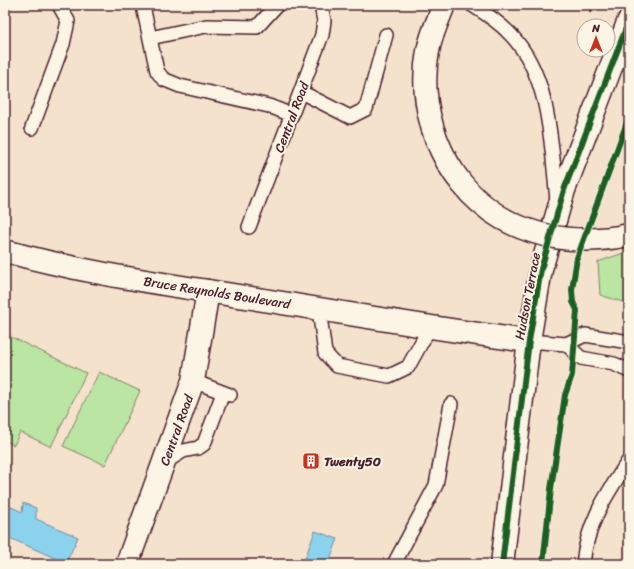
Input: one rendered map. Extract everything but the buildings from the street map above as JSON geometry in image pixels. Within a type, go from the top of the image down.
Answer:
[{"type":"main road","points":[[444,5],[428,50],[425,85],[431,125],[448,165],[460,180],[478,199],[497,215],[513,224],[530,230],[564,239],[598,240],[629,236]]},
{"type":"main road","name":"Hudson Terrace","points":[[502,564],[529,341],[541,269],[558,209],[628,21]]},
{"type":"main road","name":"Bruce Reynolds Boulevard","points":[[5,250],[85,270],[430,327],[529,341]]},
{"type":"main road","name":"Central Road","points":[[127,564],[193,381],[208,291]]},
{"type":"lane","points":[[32,128],[63,44],[68,21],[59,5]]},
{"type":"lane","points":[[150,38],[206,26],[257,27],[277,5]]},
{"type":"lane","name":"Central Road","points":[[249,227],[324,28],[324,13],[321,5]]},
{"type":"lane","points":[[472,5],[492,18],[512,36],[532,67],[547,115],[558,209]]},
{"type":"lane","points":[[144,11],[158,71],[163,79],[180,86],[269,106],[292,114]]},
{"type":"lane","points":[[301,92],[350,117],[366,109],[386,35]]},
{"type":"lane","points":[[319,309],[325,353],[337,366],[389,376],[408,367],[430,327]]},
{"type":"lane","points":[[529,341],[566,344],[585,335],[629,342]]},
{"type":"lane","points":[[566,344],[581,358],[614,364],[629,371]]},
{"type":"lane","points":[[164,463],[183,451],[204,451],[204,444],[228,394],[193,381]]},
{"type":"lane","points":[[394,564],[436,485],[451,404]]},
{"type":"lane","points":[[583,564],[590,529],[597,510],[629,460]]},
{"type":"path","points":[[590,13],[593,5]]},
{"type":"green space","points":[[629,251],[629,304],[600,295],[598,262]]},
{"type":"green space","points":[[5,334],[86,373],[51,447],[20,432],[14,445],[5,441]]},
{"type":"green space","points":[[99,372],[140,391],[105,465],[63,446]]},
{"type":"water","points":[[23,503],[36,508],[36,519],[78,537],[66,563],[5,536],[5,504],[22,512]]},
{"type":"water","points":[[315,531],[338,539],[328,564],[303,564]]},
{"type":"cycle path","points":[[502,564],[529,341],[541,269],[564,190],[628,23]]},
{"type":"cycle path","points":[[543,564],[551,489],[565,395],[572,375],[577,310],[573,302],[572,290],[577,258],[629,117]]},
{"type":"place","name":"Twenty50","points":[[311,461]]}]
